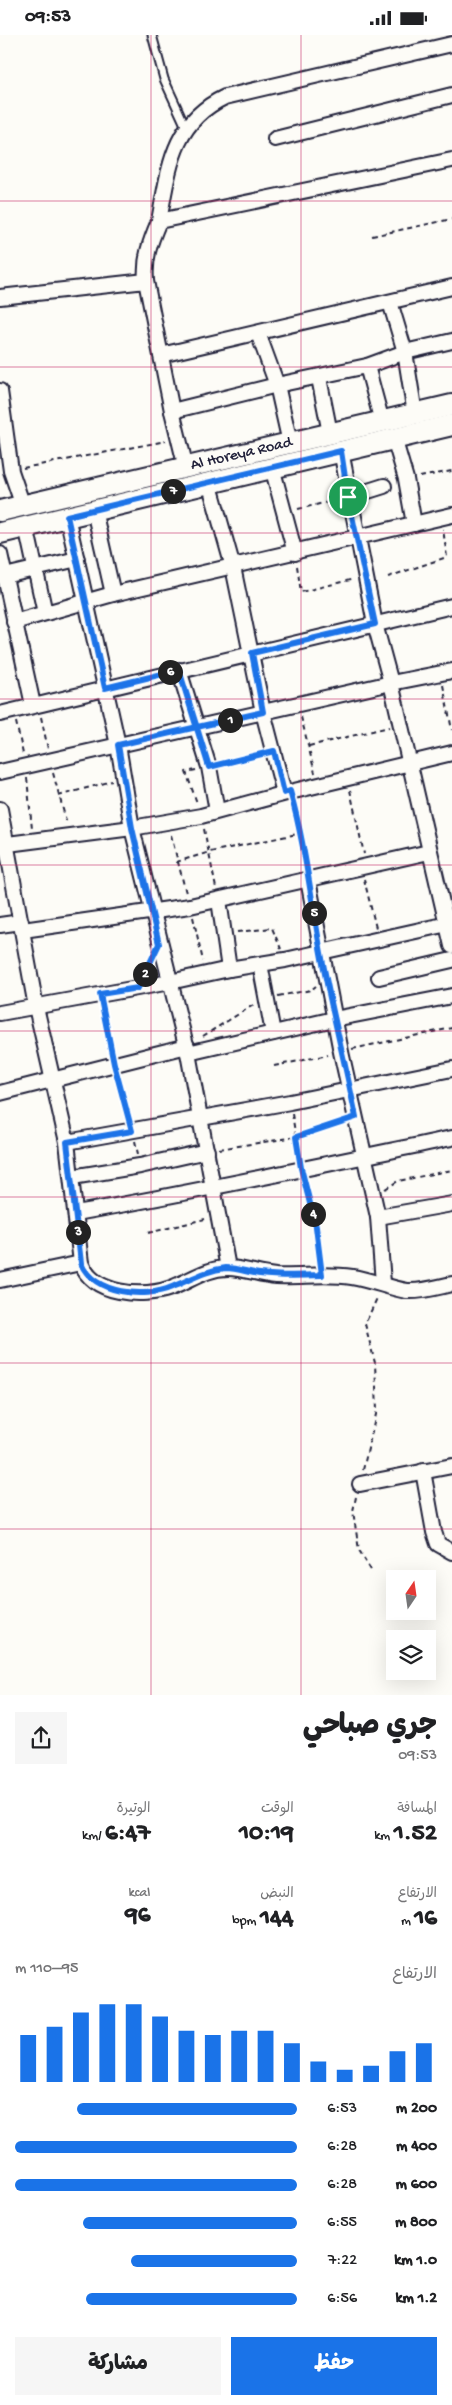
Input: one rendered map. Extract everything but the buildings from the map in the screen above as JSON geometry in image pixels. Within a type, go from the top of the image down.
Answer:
[{"type":"main road","name":"Al Horeya Road","points":[[0,511],[452,405]]},
{"type":"main road","name":"Al Horeya Road","points":[[0,533],[452,425]]},
{"type":"street","points":[[186,468],[172,411],[146,281],[145,263],[147,250],[158,221],[171,160],[186,127],[197,114],[226,97],[452,44]]},
{"type":"street","points":[[275,139],[452,95]]},
{"type":"street","points":[[158,221],[452,160]]},
{"type":"street","points":[[0,297],[146,281]]},
{"type":"street","points":[[161,355],[452,287]]},
{"type":"street","points":[[390,302],[405,353],[415,414]]},
{"type":"street","points":[[258,333],[277,385],[290,443]]},
{"type":"street","points":[[172,411],[277,385],[319,378],[452,341]]},
{"type":"street","points":[[367,366],[382,422]]},
{"type":"street","points":[[319,378],[330,433]]},
{"type":"street","points":[[0,391],[3,436],[11,471],[23,506]]},
{"type":"street","points":[[394,438],[406,479],[414,524]]},
{"type":"street","points":[[341,451],[348,497],[375,624],[391,683],[429,852],[449,923],[452,947]]},
{"type":"street","points":[[272,467],[295,553]]},
{"type":"street","points":[[209,482],[233,567],[263,712],[287,792]]},
{"type":"street","points":[[348,497],[384,487]]},
{"type":"street","points":[[94,510],[113,594]]},
{"type":"street","points":[[67,516],[84,601],[118,745],[132,828],[202,1117],[212,1188],[228,1268]]},
{"type":"street","points":[[14,622],[84,601],[447,516]]},
{"type":"street","points":[[26,526],[45,613]]},
{"type":"street","points":[[0,554],[14,622],[35,704]]},
{"type":"street","points":[[5,575],[77,559]]},
{"type":"street","points":[[7,712],[452,607]]},
{"type":"street","points":[[179,670],[209,767],[217,811]]},
{"type":"street","points":[[0,772],[446,672]]},
{"type":"street","points":[[4,845],[132,828],[201,815],[287,792],[452,753]]},
{"type":"street","points":[[0,809],[4,845],[22,926],[36,1007],[67,1142],[81,1263],[89,1278],[96,1283],[123,1292],[143,1292],[171,1288],[199,1275],[228,1268],[275,1276],[322,1275],[353,1277],[384,1283],[406,1291],[416,1291],[452,1284]]},
{"type":"street","points":[[0,925],[22,926],[190,906],[429,852]]},
{"type":"street","points":[[308,880],[334,1019],[378,1217],[384,1283]]},
{"type":"street","points":[[219,900],[229,969]]},
{"type":"street","points":[[0,1013],[170,982],[206,973],[285,960],[449,923]]},
{"type":"street","points":[[379,977],[452,960]]},
{"type":"street","points":[[260,964],[273,1033]]},
{"type":"street","points":[[0,1093],[114,1064],[452,996]]},
{"type":"street","points":[[67,1142],[290,1102],[350,1088],[452,1069]]},
{"type":"street","points":[[76,1213],[212,1188],[452,1138]]},
{"type":"street","points":[[72,1177],[140,1166],[207,1151]]},
{"type":"street","points":[[378,1217],[452,1204]]},
{"type":"street","points":[[0,1279],[81,1263]]},
{"type":"street","points":[[360,1484],[452,1466]]},
{"type":"street","points":[[423,1471],[434,1532],[438,1544],[452,1552]]},
{"type":"lane","points":[[152,35],[164,79],[186,127]]},
{"type":"path","points":[[372,235],[452,219]]},
{"type":"path","points":[[11,471],[178,438]]},
{"type":"path","points":[[406,479],[452,471]]},
{"type":"path","points":[[284,513],[348,497]]},
{"type":"path","points":[[388,577],[447,557],[447,516]]},
{"type":"path","points":[[295,553],[301,592],[366,577]]},
{"type":"path","points":[[446,672],[452,730]]},
{"type":"path","points":[[35,704],[58,796],[71,836]]},
{"type":"path","points":[[297,705],[309,746],[317,785]]},
{"type":"path","points":[[7,712],[26,767],[33,841]]},
{"type":"path","points":[[309,746],[400,724]]},
{"type":"path","points":[[219,900],[201,815],[186,772],[274,751]]},
{"type":"path","points":[[58,796],[123,777]]},
{"type":"path","points":[[347,778],[378,938]]},
{"type":"path","points":[[287,792],[302,833],[308,880]]},
{"type":"path","points":[[168,821],[176,862],[190,906],[206,973]]},
{"type":"path","points":[[176,862],[210,852],[302,833]]},
{"type":"path","points":[[223,933],[272,928],[285,960]]},
{"type":"path","points":[[138,988],[159,944]]},
{"type":"path","points":[[187,1049],[266,998],[311,990],[326,980]]},
{"type":"path","points":[[100,994],[114,1064],[140,1166]]},
{"type":"path","points":[[274,1066],[452,1028]]},
{"type":"path","points":[[290,1102],[301,1168],[316,1227],[322,1275]]},
{"type":"path","points":[[207,1151],[296,1137],[356,1117]]},
{"type":"path","points":[[374,1197],[398,1181],[452,1170]]},
{"type":"path","points":[[148,1233],[203,1221],[216,1209]]},
{"type":"path","points":[[371,1570],[358,1550],[352,1511],[377,1410],[375,1363],[365,1324],[384,1283]]},
{"type":"route","points":[[348,497],[341,451],[67,516],[84,601],[105,688],[179,670],[196,728],[209,767],[274,751],[284,793],[290,791],[302,833],[308,880],[326,980],[356,1117],[296,1137],[301,1168],[316,1227],[322,1275],[275,1276],[228,1268],[184,1280],[171,1288],[143,1292],[123,1292],[96,1283],[89,1278],[81,1263],[67,1142],[132,1131],[114,1064],[100,994],[138,988],[159,944],[132,828],[118,745],[196,728],[263,712],[252,653],[375,624],[348,497]]}]
